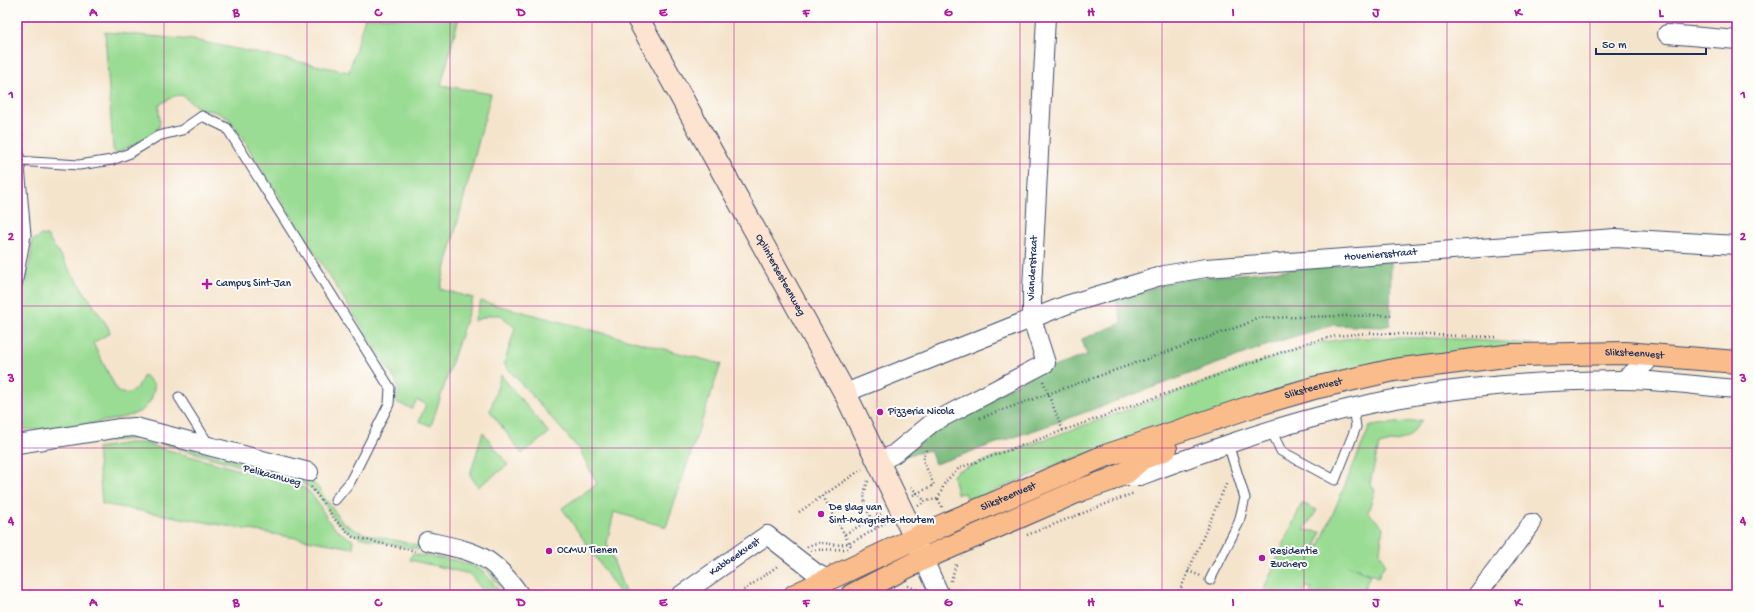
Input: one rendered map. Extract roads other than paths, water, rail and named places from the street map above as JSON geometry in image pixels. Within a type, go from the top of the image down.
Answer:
[{"type":"main road","name":"Sliksteenvest","points":[[915,538],[1102,457],[1288,396],[1394,370],[1486,357],[1558,353],[1641,353],[1737,362]]},
{"type":"main road","name":"Sliksteenvest","points":[[923,559],[1119,476],[1141,460],[1227,425],[1294,403],[1386,381],[1449,371],[1514,364],[1567,362],[1646,362],[1737,371]]},
{"type":"main road","points":[[795,595],[915,538]]},
{"type":"main road","points":[[852,595],[923,559]]},
{"type":"street","name":"Oplintersesteenweg","points":[[637,17],[845,393],[915,538]]},
{"type":"street","name":"Vianderstraat","points":[[1032,319],[1032,289],[1046,17]]},
{"type":"street","points":[[1667,34],[1737,40]]},
{"type":"street","name":"Hoveniersstraat","points":[[1032,319],[1066,305],[1164,274],[1206,268],[1615,238],[1737,245]]},
{"type":"street","points":[[845,393],[1032,319],[1046,363],[932,423],[894,454],[879,462]]},
{"type":"street","name":"Sliksteenvest","points":[[1622,380],[1646,362]]},
{"type":"street","name":"Sliksteenvest","points":[[1119,476],[1140,476],[1271,430],[1352,408],[1399,398],[1515,383],[1622,380],[1737,389]]},
{"type":"street","name":"Pelikaanweg","points":[[17,444],[135,427],[210,446],[310,479]]},
{"type":"street","points":[[1477,595],[1532,523]]},
{"type":"street","name":"Kabbeekvest","points":[[681,595],[767,535],[816,573],[828,579]]},
{"type":"street","points":[[915,538],[923,559],[939,592]]},
{"type":"street","points":[[424,547],[468,551],[488,559],[500,569],[520,595]]},
{"type":"lane","points":[[19,161],[79,164],[112,160],[130,153],[158,136],[182,130],[202,116],[227,128],[390,388],[389,404],[350,482],[335,500]]},
{"type":"lane","points":[[17,133],[26,235],[17,285]]},
{"type":"lane","points":[[179,397],[210,446]]},
{"type":"lane","points":[[1271,430],[1281,451],[1335,480],[1356,428],[1352,408]]},
{"type":"lane","points":[[1210,580],[1239,522],[1245,498],[1228,444]]},
{"type":"place","name":"Campus Sint-Jan","points":[[207,284]]},
{"type":"place","name":"Pizzeria Nicola","points":[[880,412]]},
{"type":"place","name":"De slag van Sint-Margriete-Houtem","points":[[821,514]]},
{"type":"place","name":"OCMW Tienen","points":[[549,551]]},
{"type":"place","name":"Residentie Zuchero","points":[[1262,558]]}]
